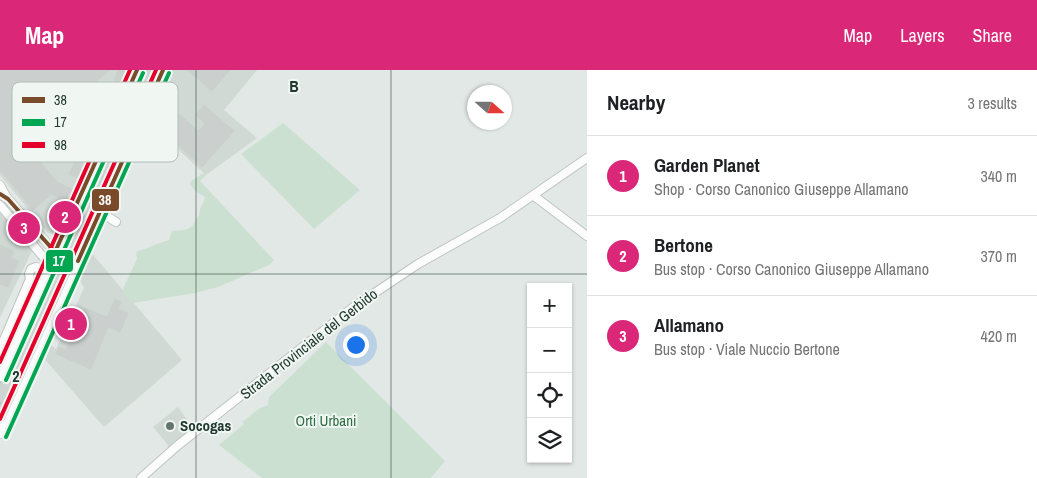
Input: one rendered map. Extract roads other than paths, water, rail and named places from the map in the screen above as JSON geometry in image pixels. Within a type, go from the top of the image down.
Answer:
[{"type":"main road","points":[[141,82],[146,70]]},
{"type":"main road","points":[[150,82],[156,70]]},
{"type":"main road","points":[[0,418],[107,162]]},
{"type":"main road","points":[[0,397],[112,162]]},
{"type":"street","points":[[132,82],[136,70]]},
{"type":"street","points":[[158,82],[163,70]]},
{"type":"street","name":"Strada Provinciale del Gerbido","points":[[141,478],[189,436],[239,399],[320,332],[355,306],[418,264],[500,218],[587,158]]},
{"type":"street","points":[[0,434],[102,162]]},
{"type":"street","points":[[0,377],[2,366],[8,360],[49,264],[67,257],[100,212],[122,162]]},
{"type":"street","points":[[0,185],[8,200]]},
{"type":"street","points":[[0,194],[8,200],[42,238],[67,257]]},
{"type":"street","points":[[534,196],[587,236]]},
{"type":"street","points":[[0,205],[49,264]]},
{"type":"street","points":[[100,212],[116,222]]},
{"type":"street","points":[[25,235],[42,238]]},
{"type":"street","points":[[8,360],[0,351],[30,279],[31,269],[40,268],[44,276]]},
{"type":"place","name":"Bertone","points":[[65,217]]},
{"type":"place","name":"Allamano","points":[[24,228]]},
{"type":"place","name":"Garden Planet","points":[[71,324]]},
{"type":"place","name":"Socogas","points":[[170,426]]},
{"type":"park label","name":"Orti Urbani","points":[[326,421]]}]
